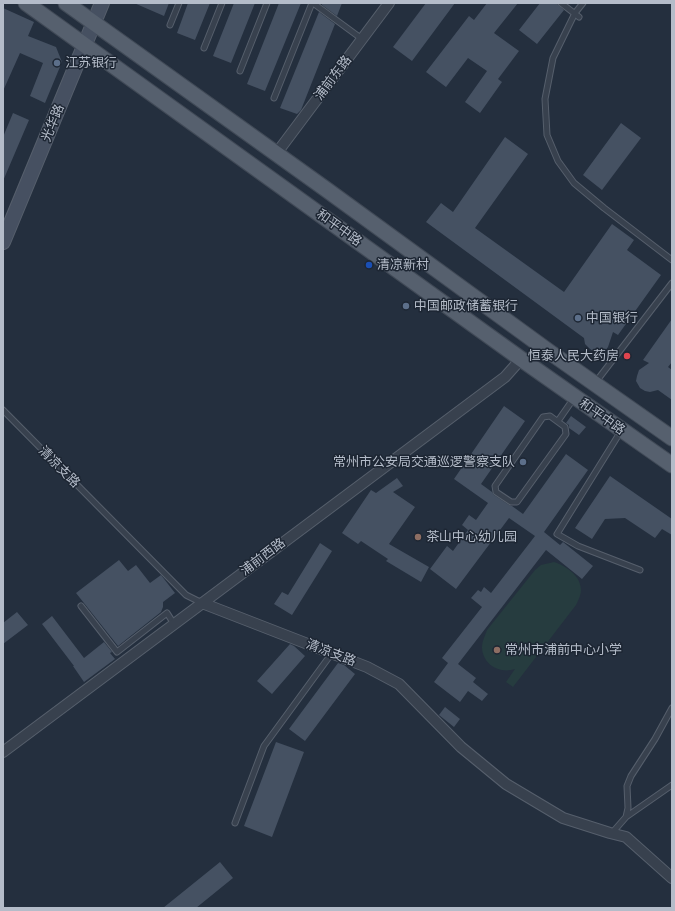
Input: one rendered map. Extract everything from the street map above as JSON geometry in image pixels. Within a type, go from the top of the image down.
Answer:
[{"type":"main road","name":"和平中路","points":[[26,3],[520,359],[672,465]]},
{"type":"main road","name":"和平中路","points":[[66,3],[544,349],[672,438]]},
{"type":"main road","name":"光华路","points":[[3,242],[102,3]]},
{"type":"street","name":"浦前东路","points":[[276,154],[389,3]]},
{"type":"street","name":"浦前西路","points":[[3,752],[505,377],[520,359]]},
{"type":"street","name":"清凉支路","points":[[202,603],[367,667],[399,684],[461,747],[506,784],[563,818],[612,834],[626,836],[672,878]]},
{"type":"lane","points":[[170,25],[179,3]]},
{"type":"lane","points":[[204,48],[222,3]]},
{"type":"lane","points":[[240,71],[267,3]]},
{"type":"lane","points":[[274,98],[313,3],[362,39]]},
{"type":"lane","points":[[561,3],[577,15]]},
{"type":"lane","points":[[583,3],[552,58],[545,99],[547,135],[558,160],[574,183],[672,260]]},
{"type":"lane","points":[[594,384],[672,283]]},
{"type":"lane","points":[[558,421],[574,397]]},
{"type":"lane","name":"清凉支路","points":[[3,410],[186,595],[202,603]]},
{"type":"lane","points":[[550,416],[558,421],[565,427],[566,434],[517,502],[511,502],[496,492],[495,486],[543,417],[550,416]]},
{"type":"lane","points":[[621,430],[558,534],[578,546],[640,570]]},
{"type":"lane","points":[[81,606],[117,652],[166,613],[174,624]]},
{"type":"lane","points":[[235,823],[264,746],[332,654]]},
{"type":"lane","points":[[626,817],[628,808],[628,786],[631,776],[655,739],[672,708]]},
{"type":"lane","points":[[612,834],[626,817],[672,785]]},
{"type":"green space","points":[[554,562],[568,569],[576,576],[581,590],[580,596],[576,605],[513,687],[506,682],[515,669],[504,670],[493,667],[485,659],[482,643],[487,630],[535,570],[541,565]]},
{"type":"building","points":[[134,3],[169,3],[164,16]]},
{"type":"building","points":[[188,3],[210,3],[195,40],[177,33]]},
{"type":"building","points":[[234,3],[255,3],[231,63],[213,56]]},
{"type":"building","points":[[279,3],[301,3],[265,91],[247,84]]},
{"type":"building","points":[[322,3],[342,3],[337,16],[322,5]]},
{"type":"building","points":[[426,3],[455,3],[412,61],[393,47]]},
{"type":"building","points":[[487,3],[518,3],[494,33],[519,51],[498,79],[502,82],[480,113],[465,102],[487,71],[468,58],[446,87],[426,72],[469,16],[474,20]]},
{"type":"building","points":[[540,3],[556,3],[564,10],[537,44],[519,30]]},
{"type":"building","points":[[3,8],[34,22],[28,36],[56,47],[62,62],[45,103],[30,96],[43,63],[20,53],[3,91]]},
{"type":"building","points":[[319,12],[335,24],[301,110],[297,114],[280,108]]},
{"type":"building","points":[[13,113],[29,120],[3,181],[3,137]]},
{"type":"building","points":[[621,123],[641,138],[602,190],[583,175]]},
{"type":"building","points":[[505,137],[528,154],[475,228],[564,292],[612,224],[634,240],[627,250],[661,275],[618,335],[613,332],[608,347],[605,351],[600,353],[594,352],[585,344],[584,338],[426,222],[441,203],[453,212]]},
{"type":"building","points":[[672,319],[672,362],[668,367],[672,370],[672,400],[658,390],[650,392],[645,391],[640,388],[636,381],[639,370],[649,363],[643,360]]},
{"type":"building","points":[[504,406],[525,421],[481,484],[494,495],[523,514],[566,454],[588,470],[544,532],[560,545],[563,542],[593,566],[582,579],[546,550],[458,664],[476,678],[473,682],[488,694],[482,701],[468,691],[460,702],[434,682],[448,663],[442,658],[482,607],[471,598],[478,590],[481,592],[484,587],[491,593],[535,536],[509,518],[456,589],[430,569],[447,546],[453,551],[468,530],[462,525],[469,515],[476,520],[488,503],[454,479]]},
{"type":"building","points":[[571,416],[586,427],[579,435],[569,428],[569,425],[566,423]]},
{"type":"building","points":[[610,476],[672,519],[672,535],[662,529],[655,538],[625,518],[605,519],[592,539],[575,528]]},
{"type":"building","points":[[397,478],[403,486],[393,492],[415,507],[389,544],[429,567],[421,582],[386,561],[388,559],[361,541],[358,544],[342,533],[371,490],[376,493]]},
{"type":"building","points":[[320,543],[332,551],[292,615],[274,604],[282,592],[288,595]]},
{"type":"building","points":[[119,560],[128,571],[136,565],[150,583],[161,575],[175,593],[163,602],[161,612],[118,646],[76,593]]},
{"type":"building","points":[[17,612],[28,625],[3,644],[3,623]]},
{"type":"building","points":[[52,616],[84,658],[104,642],[112,652],[110,653],[115,659],[84,682],[74,666],[42,624]]},
{"type":"building","points":[[290,644],[305,656],[272,694],[257,681]]},
{"type":"building","points":[[338,663],[344,665],[355,674],[305,741],[289,729]]},
{"type":"building","points":[[445,707],[460,719],[454,727],[439,715]]},
{"type":"building","points":[[276,742],[304,752],[272,837],[244,826]]},
{"type":"building","points":[[220,862],[233,878],[196,908],[163,908]]},
{"type":"place","name":"江苏银行","points":[[57,63]]},
{"type":"place","name":"清凉新村","points":[[369,265]]},
{"type":"place","name":"中国邮政储蓄银行","points":[[406,306]]},
{"type":"place","name":"中国银行","points":[[578,318]]},
{"type":"place","name":"恒泰人民大药房","points":[[627,356]]},
{"type":"place","name":"常州市公安局交通巡逻警察支队","points":[[523,462]]},
{"type":"place","name":"茶山中心幼儿园","points":[[418,537]]},
{"type":"place","name":"常州市浦前中心小学","points":[[497,650]]}]
